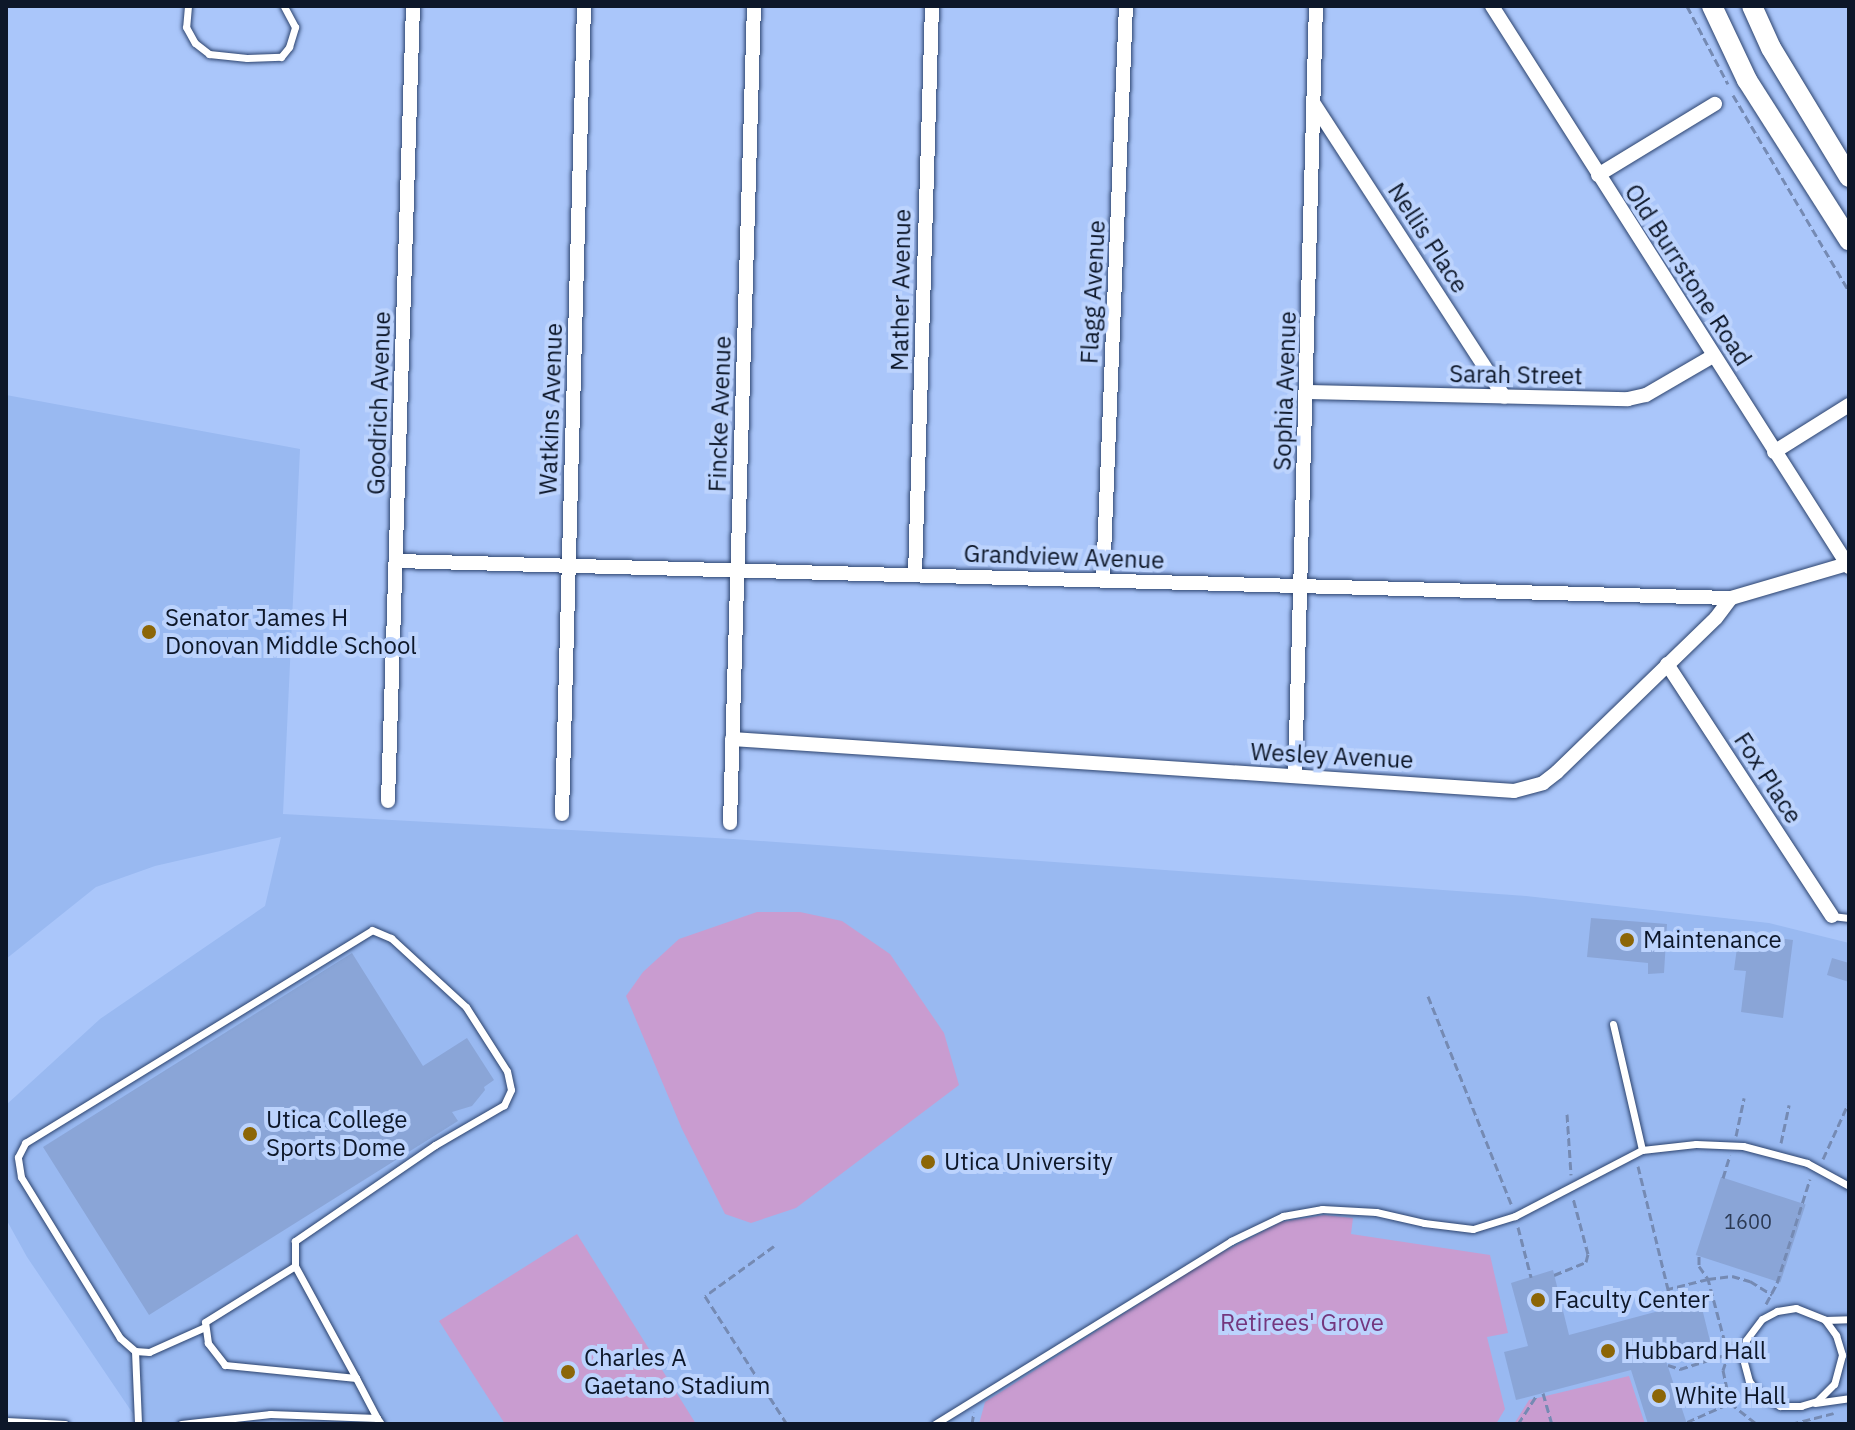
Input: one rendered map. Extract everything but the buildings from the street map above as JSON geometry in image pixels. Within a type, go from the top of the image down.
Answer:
[{"type":"street","name":"Goodrich Avenue","points":[[388,801],[413,6]]},
{"type":"street","name":"Watkins Avenue","points":[[562,814],[584,6]]},
{"type":"street","name":"Fincke Avenue","points":[[730,823],[754,6]]},
{"type":"street","name":"Mather Avenue","points":[[915,575],[932,6]]},
{"type":"street","name":"Flagg Avenue","points":[[1103,580],[1126,6]]},
{"type":"street","name":"Sophia Avenue","points":[[1295,776],[1308,392],[1316,6]]},
{"type":"street","name":"Old Burrstone Road","points":[[1492,6],[1848,565]]},
{"type":"street","points":[[1712,6],[1747,80],[1849,240]]},
{"type":"street","points":[[1752,6],[1771,48],[1849,177]]},
{"type":"street","name":"Nellis Place","points":[[1314,103],[1504,397]]},
{"type":"street","points":[[1598,175],[1715,104]]},
{"type":"street","name":"Sarah Street","points":[[1308,392],[1628,399],[1646,395],[1713,356]]},
{"type":"street","points":[[1774,452],[1849,405]]},
{"type":"street","name":"Grandview Avenue","points":[[397,561],[1731,598]]},
{"type":"street","points":[[1731,598],[1848,565]]},
{"type":"street","name":"Wesley Avenue","points":[[732,739],[1514,791],[1529,788],[1557,772],[1716,618],[1731,598]]},
{"type":"street","name":"Fox Place","points":[[1667,664],[1832,916]]},
{"type":"lane","points":[[188,6],[186,27],[195,43],[209,54],[247,58],[281,57],[289,47],[295,27],[284,6]]},
{"type":"lane","points":[[1832,916],[1849,918]]},
{"type":"lane","points":[[205,1327],[149,1352],[135,1351],[120,1338],[21,1177],[18,1157],[25,1143],[372,930],[391,938],[466,1007],[507,1071],[511,1090],[504,1105],[435,1145],[295,1241],[295,1266],[379,1421]]},
{"type":"lane","points":[[1613,1024],[1642,1150]]},
{"type":"lane","points":[[935,1424],[1231,1241],[1283,1216],[1322,1209],[1376,1212],[1424,1223],[1473,1229],[1515,1216],[1642,1150],[1696,1144],[1733,1146],[1778,1155],[1817,1168],[1849,1186]]},
{"type":"lane","points":[[295,1266],[205,1322],[208,1343],[225,1365],[356,1378]]},
{"type":"lane","points":[[1849,1319],[1825,1320],[1796,1308],[1777,1311],[1762,1319],[1746,1340],[1743,1359],[1749,1381],[1760,1395],[1780,1406],[1849,1398]]},
{"type":"lane","points":[[1805,1405],[1817,1401],[1834,1384],[1840,1372],[1842,1355],[1836,1335],[1825,1320]]},
{"type":"lane","points":[[135,1351],[138,1424]]},
{"type":"lane","points":[[181,1424],[270,1414],[379,1421]]},
{"type":"lane","points":[[6,1421],[65,1424]]},
{"type":"path","points":[[1687,6],[1764,150],[1849,291]]},
{"type":"path","points":[[1428,996],[1515,1216],[1531,1277]]},
{"type":"path","points":[[1763,1307],[1772,1295],[1810,1179],[1849,1102]]},
{"type":"path","points":[[1778,1155],[1789,1105]]},
{"type":"path","points":[[1554,1275],[1586,1262],[1588,1254],[1572,1185],[1567,1114]]},
{"type":"path","points":[[1729,1158],[1743,1160]]},
{"type":"path","points":[[1643,1163],[1637,1167],[1671,1307]]},
{"type":"path","points":[[1798,1174],[1821,1183]]},
{"type":"path","points":[[774,1246],[705,1296],[787,1424]]},
{"type":"path","points":[[1699,1256],[1699,1266],[1708,1279],[1728,1354]]},
{"type":"path","points":[[1668,1289],[1732,1276],[1750,1281],[1772,1295]]},
{"type":"path","points":[[1734,1338],[1723,1370],[1730,1403],[1756,1423],[1791,1424],[1836,1413]]},
{"type":"path","points":[[1668,1365],[1680,1369],[1728,1354]]},
{"type":"path","points":[[1543,1393],[1552,1424]]},
{"type":"path","points":[[1518,1424],[1537,1395]]},
{"type":"path","points":[[1687,1422],[1730,1403]]},
{"type":"path","points":[[1750,1418],[1750,1424]]},
{"type":"shaded area","name":"Utica University","points":[[6,395],[300,449],[283,814],[733,839],[1526,896],[1769,923],[1849,943],[1849,1424],[140,1424],[27,1257],[6,1219],[6,1105],[100,1019],[265,906],[281,837],[155,866],[96,887],[6,959]]},
{"type":"green space","points":[[757,912],[800,912],[842,921],[890,954],[944,1033],[959,1085],[796,1208],[751,1223],[725,1214],[682,1129],[626,996],[643,972],[679,939]]},
{"type":"green space","name":"Retirees' Grove","points":[[1324,1215],[1353,1218],[1351,1234],[1490,1255],[1508,1333],[1487,1337],[1505,1409],[1496,1424],[979,1424],[985,1402],[1211,1258],[1281,1222]]},
{"type":"green space","name":"Charles A Gaetano Stadium","points":[[577,1234],[696,1424],[505,1424],[439,1321]]},
{"type":"green space","points":[[1629,1376],[1645,1424],[1514,1424],[1529,1400]]},
{"type":"place","name":"Senator James H Donovan Middle School","points":[[149,632]]},
{"type":"place","name":"Maintenance","points":[[1627,940]]},
{"type":"place","name":"Utica College Sports Dome","points":[[250,1134]]},
{"type":"place","name":"Utica University","points":[[928,1162]]},
{"type":"place","name":"Faculty Center","points":[[1538,1300]]},
{"type":"place","name":"Hubbard Hall","points":[[1608,1351]]},
{"type":"place","name":"Charles A Gaetano Stadium","points":[[568,1372]]},
{"type":"place","name":"White Hall","points":[[1659,1396]]}]
